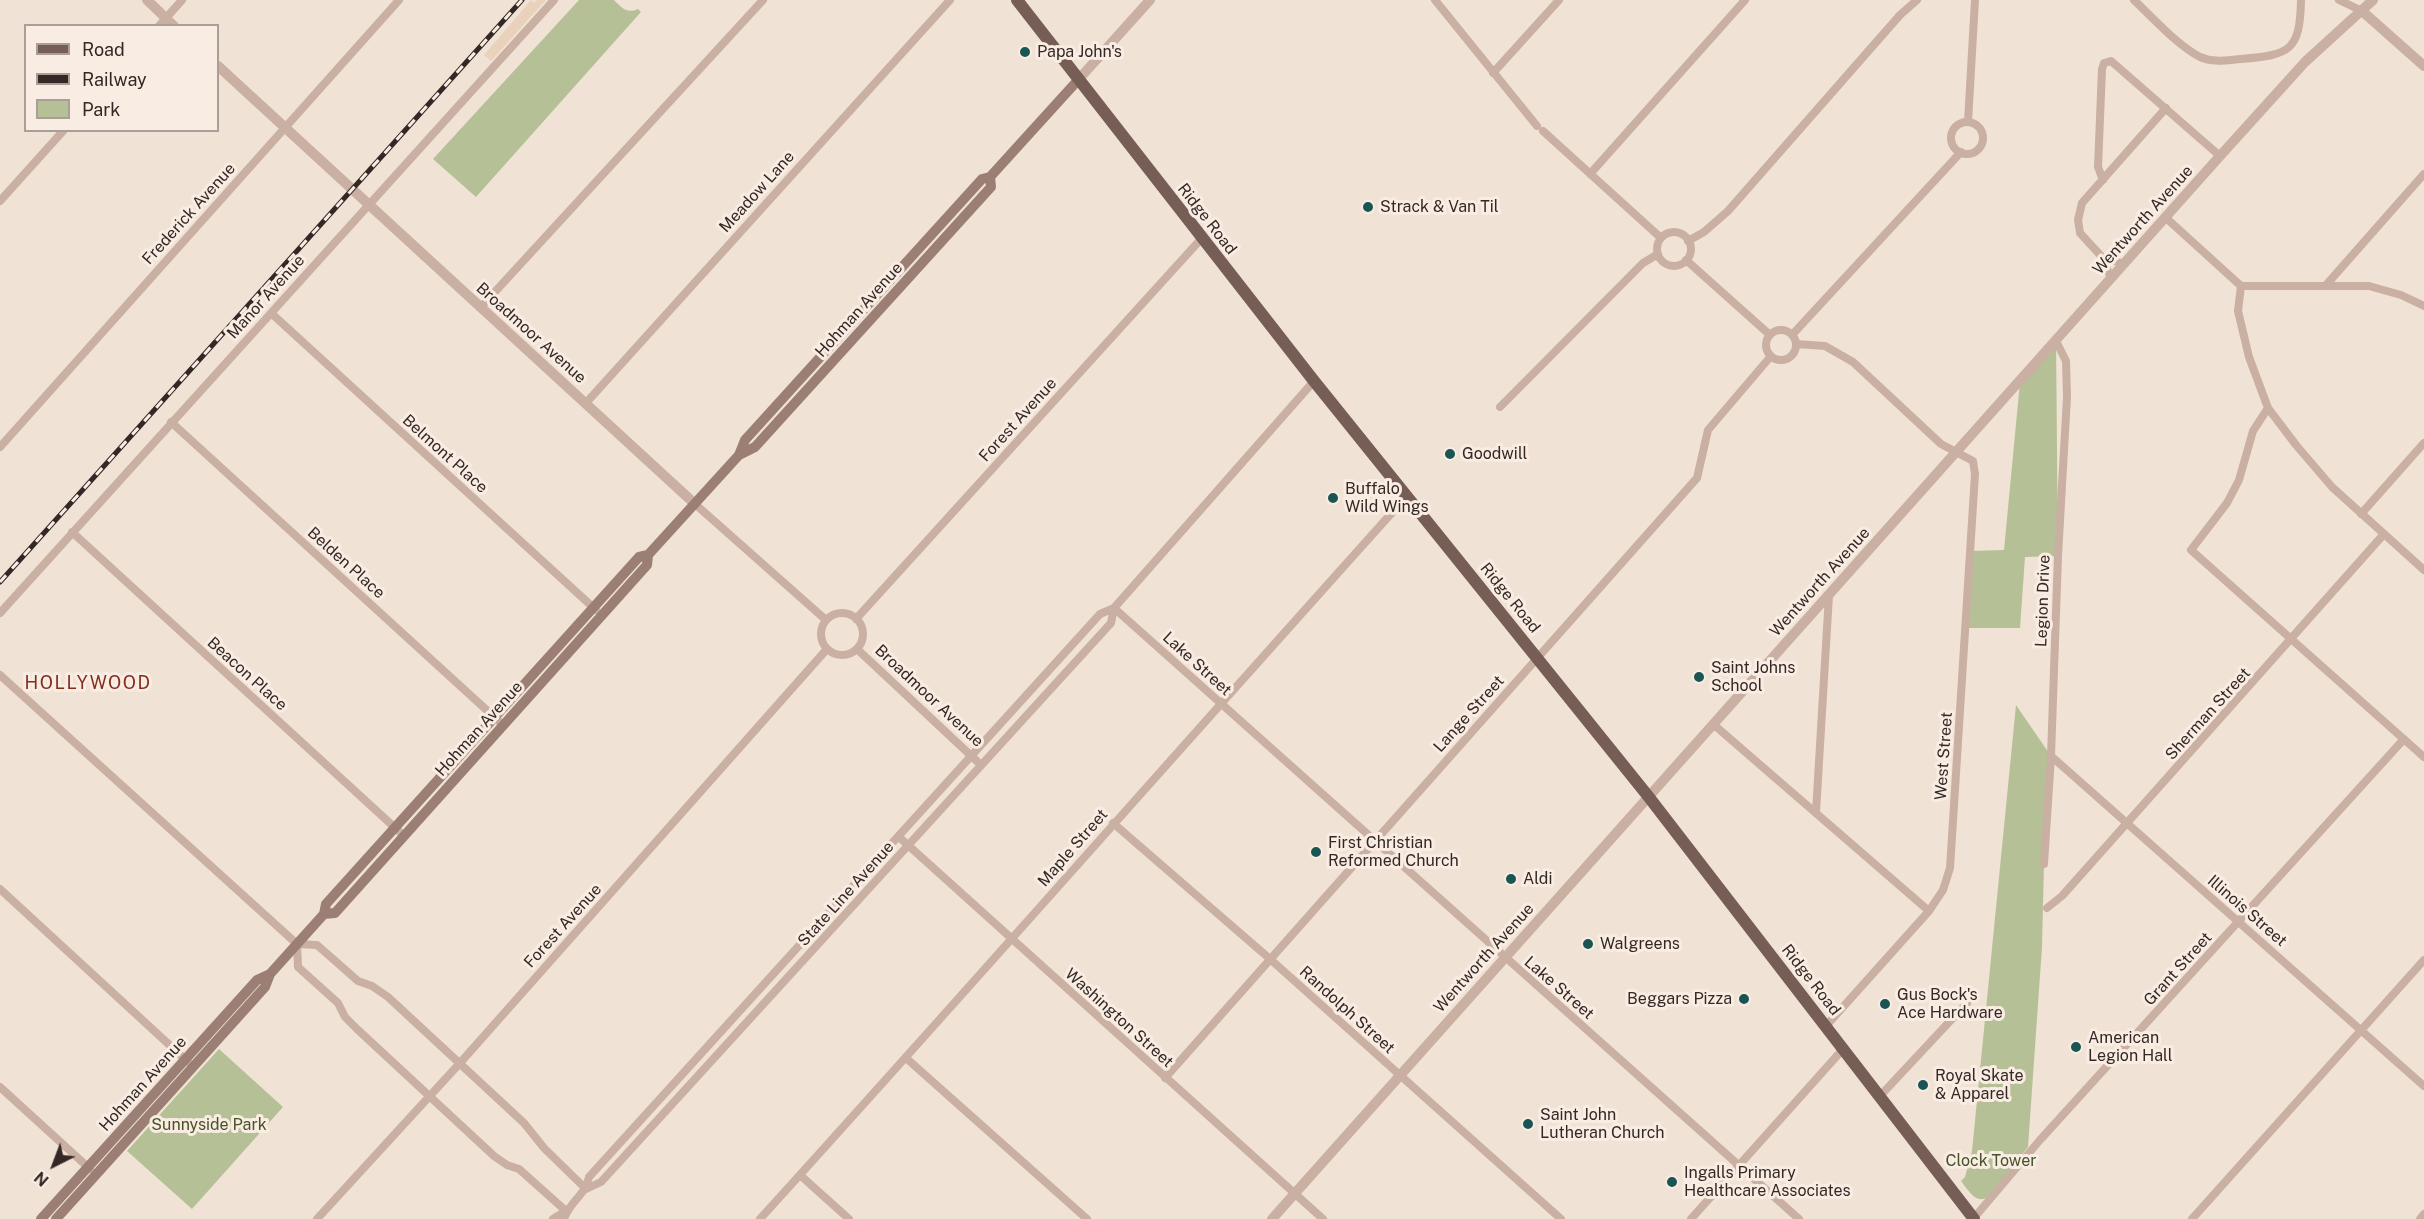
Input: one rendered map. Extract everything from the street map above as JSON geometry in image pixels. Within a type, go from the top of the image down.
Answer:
[{"type":"main road","name":"Ridge Road","points":[[1017,0],[1201,239],[1648,796],[1974,1219]]},
{"type":"main road","name":"Hohman Avenue","points":[[41,1219],[92,1171],[189,1063],[265,987],[270,974],[324,914],[326,904],[394,827],[494,717],[598,611],[647,565],[648,555],[740,455],[755,447],[991,187],[990,177],[1079,79]]},
{"type":"main road","name":"Hohman Avenue","points":[[324,914],[335,913],[503,725],[598,611]]},
{"type":"main road","name":"Hohman Avenue","points":[[56,1219],[92,1171]]},
{"type":"street","points":[[147,0],[166,23],[182,0]]},
{"type":"street","name":"Frederick Avenue","points":[[0,447],[399,0]]},
{"type":"street","name":"Manor Avenue","points":[[0,613],[554,0]]},
{"type":"street","points":[[481,307],[763,0]]},
{"type":"street","name":"Meadow Lane","points":[[586,403],[950,0]]},
{"type":"street","name":"Hohman Avenue","points":[[1079,79],[1150,0]]},
{"type":"street","points":[[1435,0],[1540,129],[1661,238]]},
{"type":"street","points":[[1493,73],[1559,0]]},
{"type":"street","points":[[1590,174],[1745,0]]},
{"type":"street","points":[[1688,241],[1704,232],[1728,211],[1900,15],[1917,0]]},
{"type":"street","points":[[1968,122],[1975,0]]},
{"type":"street","points":[[2134,0],[2198,56],[2215,61],[2265,57],[2287,49],[2299,33],[2301,0]]},
{"type":"street","points":[[2339,0],[2362,11],[2424,66]]},
{"type":"street","points":[[2356,0],[2362,11]]},
{"type":"street","name":"Wentworth Avenue","points":[[1272,1219],[2220,156],[2305,62],[2373,0]]},
{"type":"street","points":[[2103,180],[2098,167],[2102,69],[2104,63],[2111,61],[2220,156]]},
{"type":"street","name":"Broadmoor Avenue","points":[[219,67],[695,504],[826,620]]},
{"type":"street","points":[[2111,278],[2102,257],[2080,233],[2078,220],[2082,203],[2166,108]]},
{"type":"street","points":[[1968,122],[1981,131],[1982,142],[1976,151],[1966,154],[1961,152],[1953,146],[1951,136],[1955,127],[1968,122]]},
{"type":"street","points":[[0,201],[62,132]]},
{"type":"street","points":[[1792,334],[1961,152]]},
{"type":"street","points":[[2327,285],[2424,174]]},
{"type":"street","points":[[2165,217],[2241,286],[2369,286],[2424,306]]},
{"type":"street","points":[[1676,232],[1688,241],[1690,251],[1686,260],[1679,265],[1670,265],[1662,261],[1657,245],[1661,238],[1676,232]]},
{"type":"street","name":"Forest Avenue","points":[[856,619],[1201,239]]},
{"type":"street","points":[[1500,407],[1643,262],[1658,254]]},
{"type":"street","points":[[2102,257],[2124,264]]},
{"type":"street","points":[[1686,260],[1770,335]]},
{"type":"street","points":[[2241,286],[2238,311],[2249,357],[2268,408],[2296,446],[2332,487],[2424,570]]},
{"type":"street","name":"Belmont Place","points":[[270,313],[598,611]]},
{"type":"street","points":[[1783,330],[1792,334],[1796,344],[1794,354],[1780,360],[1771,356],[1766,344],[1770,335],[1783,330]]},
{"type":"street","name":"Legion Drive","points":[[2043,864],[2051,756],[2058,556],[2067,397],[2066,361],[2056,341]]},
{"type":"street","points":[[1796,344],[1826,346],[1853,362],[1941,444],[1957,452]]},
{"type":"street","name":"Lange Street","points":[[1165,1078],[1697,478],[1708,430],[1771,356]]},
{"type":"street","name":"State Line Avenue","points":[[553,1219],[565,1215],[586,1189],[589,1177],[1100,614],[1114,608],[1314,381]]},
{"type":"street","points":[[2268,408],[2253,431],[2239,480],[2227,503],[2191,550],[2424,757]]},
{"type":"street","name":"Belden Place","points":[[171,422],[503,725]]},
{"type":"street","points":[[2361,514],[2424,443]]},
{"type":"street","name":"West Street","points":[[1826,1026],[1929,911],[1943,890],[1950,868],[1975,474],[1973,461],[1957,452]]},
{"type":"street","name":"Maple Street","points":[[760,1219],[1407,496]]},
{"type":"street","name":"Beacon Place","points":[[72,532],[404,836]]},
{"type":"street","name":"Sherman Street","points":[[2047,908],[2062,896],[2128,824],[2384,534]]},
{"type":"street","points":[[1816,812],[1828,595]]},
{"type":"street","name":"State Line Avenue","points":[[586,1189],[601,1182],[1111,623],[1114,608]]},
{"type":"street","name":"Lake Street","points":[[1114,608],[1799,1219]]},
{"type":"street","points":[[840,614],[856,619],[860,624],[862,637],[857,649],[851,653],[838,655],[827,650],[821,638],[822,626],[826,620],[840,614]]},
{"type":"street","name":"Broadmoor Avenue","points":[[857,649],[981,765]]},
{"type":"street","name":"Forest Avenue","points":[[317,1219],[460,1063],[827,650]]},
{"type":"street","points":[[0,675],[297,944],[317,945],[357,981],[372,986],[388,997],[527,1126],[544,1148],[586,1189]]},
{"type":"street","points":[[1713,724],[1929,911]]},
{"type":"street","name":"Grant Street","points":[[1974,1219],[2040,1140],[2404,739]]},
{"type":"street","name":"Illinois Street","points":[[2051,756],[2424,1086]]},
{"type":"street","name":"Randolph Street","points":[[1113,823],[1270,959],[1561,1219]]},
{"type":"street","name":"Washington Street","points":[[899,837],[1004,929],[1012,939],[1323,1219]]},
{"type":"street","points":[[0,889],[189,1063]]},
{"type":"street","points":[[297,944],[298,967],[338,1003],[345,1017],[494,1156],[507,1165],[519,1169],[565,1215]]},
{"type":"street","points":[[2192,1219],[2424,960]]},
{"type":"street","points":[[752,999],[761,1008]]},
{"type":"street","points":[[1880,1096],[1967,1004]]},
{"type":"street","points":[[1692,1219],[1844,1048]]},
{"type":"street","points":[[906,1058],[1087,1219]]},
{"type":"street","points":[[0,1087],[92,1171]]},
{"type":"street","points":[[800,1175],[849,1219]]},
{"type":"street","points":[[2420,1219],[2424,1214]]},
{"type":"green space","points":[[579,0],[614,0],[625,9],[631,11],[638,9],[641,12],[476,197],[433,159]]},
{"type":"green space","points":[[2056,341],[2058,556],[2025,557],[2020,628],[1965,628],[1970,551],[2004,550],[2020,382]]},
{"type":"green space","name":"Clock Tower","points":[[2016,705],[2051,756],[2044,864],[2042,947],[2028,1147],[1991,1194],[1986,1198],[1978,1199],[1961,1181],[1965,1177],[1972,1151]]},
{"type":"green space","name":"Sunnyside Park","points":[[219,1049],[283,1107],[192,1209],[127,1151]]},
{"type":"shaded area","points":[[531,0],[534,3],[537,0],[546,0],[491,61],[484,55]]},
{"type":"railway","points":[[0,582],[522,0]]},
{"type":"place","name":"Papa John's","points":[[1025,52]]},
{"type":"place","name":"Strack & Van Til","points":[[1368,207]]},
{"type":"place","name":"Goodwill","points":[[1450,454]]},
{"type":"place","name":"Buffalo Wild Wings","points":[[1333,498]]},
{"type":"place","name":"Saint Johns School","points":[[1699,677]]},
{"type":"place","name":"First Christian Reformed Church","points":[[1316,852]]},
{"type":"place","name":"Aldi","points":[[1511,879]]},
{"type":"place","name":"Walgreens","points":[[1588,944]]},
{"type":"place","name":"Beggars Pizza","points":[[1744,999]]},
{"type":"place","name":"Gus Bock's Ace Hardware","points":[[1885,1004]]},
{"type":"place","name":"American Legion Hall","points":[[2076,1047]]},
{"type":"place","name":"Royal Skate & Apparel","points":[[1923,1085]]},
{"type":"place","name":"Saint John Lutheran Church","points":[[1528,1124]]},
{"type":"place","name":"Ingalls Primary Healthcare Associates","points":[[1672,1182]]},
{"type":"district","name":"HOLLYWOOD","points":[[88,683]]}]
